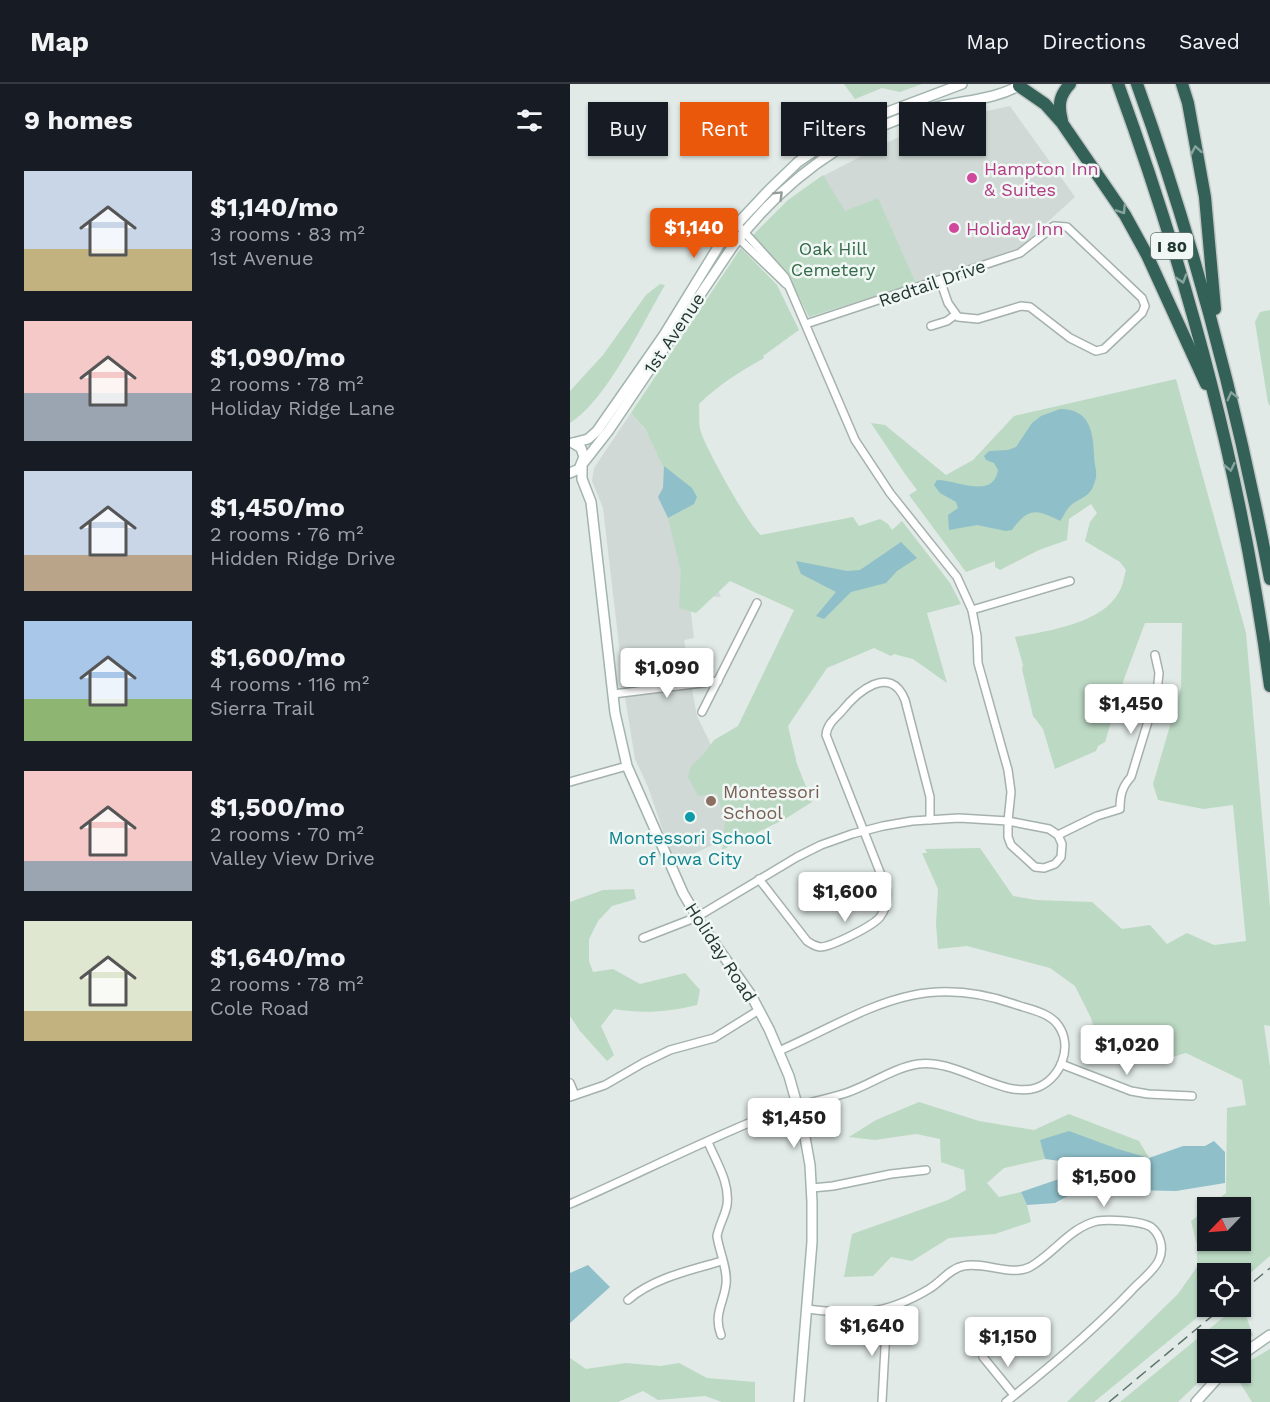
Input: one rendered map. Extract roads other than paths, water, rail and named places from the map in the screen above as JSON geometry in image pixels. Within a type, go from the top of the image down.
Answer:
[{"type":"highway","points":[[1062,123],[1060,100],[1070,84]]},
{"type":"highway","name":"I 80","points":[[1118,84],[1159,203],[1218,410],[1239,510],[1270,687]]},
{"type":"highway","name":"I 80","points":[[1137,84],[1176,198],[1217,338],[1254,494],[1270,579]]},
{"type":"highway","points":[[1182,84],[1188,103],[1205,197],[1217,338]]},
{"type":"highway","points":[[1188,103],[1190,84]]},
{"type":"highway","points":[[1020,85],[1046,104],[1062,123],[1134,230],[1218,410]]},
{"type":"main road","name":"1st Avenue","points":[[583,463],[609,430],[738,231],[769,190],[798,162],[838,135],[877,116],[962,84]]},
{"type":"main road","name":"1st Avenue","points":[[572,442],[583,441],[593,436],[605,422],[664,335],[723,239],[738,231],[813,165],[871,130],[924,110],[1001,94],[1020,85]]},
{"type":"main road","name":"Holiday Road","points":[[572,442],[581,448],[584,457],[582,479],[591,502],[613,694],[627,766],[670,865],[697,917],[759,1010],[779,1051],[798,1106],[807,1148],[812,1188],[812,1242],[799,1402]]},
{"type":"main road","points":[[570,474],[583,463]]},
{"type":"main road","name":"Holiday Road","points":[[570,474],[590,507]]},
{"type":"main road","points":[[1251,1348],[1270,1335]]},
{"type":"main road","points":[[1196,1402],[1213,1383]]},
{"type":"street","name":"Redtail Drive","points":[[806,324],[1020,253],[1058,225],[1067,227],[1144,301],[1142,313],[1104,349],[1096,351],[1081,345],[1045,317],[1025,306],[978,319],[955,315]]},
{"type":"street","points":[[643,939],[697,917],[821,845],[864,831],[912,821],[959,818],[1008,821],[1049,829],[1058,835],[1062,844],[1061,857],[1055,864],[1044,868],[1035,867],[1011,845],[1008,837],[1008,821],[1011,792],[1008,770],[978,663],[977,636],[972,610],[957,577],[890,493],[855,440],[806,324],[786,284],[738,231]]},
{"type":"street","points":[[931,326],[947,321],[955,315],[940,280]]},
{"type":"street","points":[[972,610],[1070,581]]},
{"type":"street","points":[[702,712],[757,603]]},
{"type":"street","points":[[1058,835],[1097,816],[1120,809],[1120,796],[1131,777],[1157,692],[1159,673],[1155,655]]},
{"type":"street","points":[[613,694],[718,681]]},
{"type":"street","points":[[759,879],[812,945],[826,946],[871,925],[879,918],[887,904],[887,890],[826,735],[828,727],[859,691],[879,683],[895,684],[901,690],[905,700],[930,797],[930,820]]},
{"type":"street","points":[[570,782],[627,766]]},
{"type":"street","points":[[570,1204],[770,1114],[846,1093],[922,1063],[943,1065],[1011,1088],[1024,1090],[1036,1088],[1053,1076],[1061,1064],[1065,1039],[1059,1027],[1049,1017],[983,994],[946,990],[903,996],[881,1004],[779,1051]]},
{"type":"street","points":[[570,1083],[572,1096],[605,1085],[670,1050],[714,1038],[759,1010]]},
{"type":"street","points":[[1061,1064],[1131,1091],[1192,1096]]},
{"type":"street","points":[[708,1142],[727,1187],[727,1203],[717,1236],[727,1283],[718,1315],[718,1328],[721,1335]]},
{"type":"street","points":[[812,1188],[926,1170]]},
{"type":"street","points":[[807,1309],[852,1313],[882,1310],[907,1301],[934,1286],[950,1272],[963,1266],[1026,1269],[1081,1228],[1095,1221],[1140,1223],[1158,1234],[1162,1247],[1156,1265],[1096,1327],[1006,1402]]},
{"type":"street","points":[[628,1300],[638,1292],[668,1278],[722,1261]]},
{"type":"street","points":[[882,1310],[886,1330],[882,1402]]},
{"type":"street","points":[[983,1357],[1014,1395]]},
{"type":"water","points":[[1060,409],[1077,413],[1088,422],[1096,474],[1090,492],[1070,506],[1060,521],[1033,512],[1023,517],[1012,530],[1006,531],[977,525],[949,530],[948,515],[958,508],[956,502],[940,493],[934,485],[937,480],[973,486],[989,484],[995,479],[998,470],[994,463],[986,460],[984,456],[989,451],[1016,447],[1032,423],[1041,416]]},
{"type":"water","points":[[664,466],[692,488],[697,497],[694,504],[668,518],[658,497],[663,488]]},
{"type":"water","points":[[901,542],[917,558],[897,571],[886,583],[851,592],[824,619],[816,616],[836,592],[801,574],[796,561],[847,571],[860,570]]},
{"type":"water","points":[[1069,1131],[1149,1158],[1183,1146],[1205,1146],[1214,1141],[1225,1152],[1225,1183],[1176,1191],[1126,1190],[1118,1178],[1107,1181],[1098,1188],[1077,1191],[1055,1203],[1027,1205],[1021,1192],[1059,1179],[1081,1164],[1045,1159],[1040,1140]]},
{"type":"water","points":[[588,1265],[610,1287],[570,1323],[570,1273]]},
{"type":"railway","points":[[1251,1284],[1270,1268]]},
{"type":"railway","points":[[1109,1402],[1211,1317]]},
{"type":"place","name":"Hampton Inn & Suites","points":[[972,178]]},
{"type":"place","name":"Holiday Inn","points":[[954,228]]},
{"type":"place","name":"Montessori School","points":[[711,801]]},
{"type":"place","name":"Montessori School of Iowa City","points":[[690,817]]},
{"type":"park label","name":"Oak Hill Cemetery","points":[[833,258]]}]
